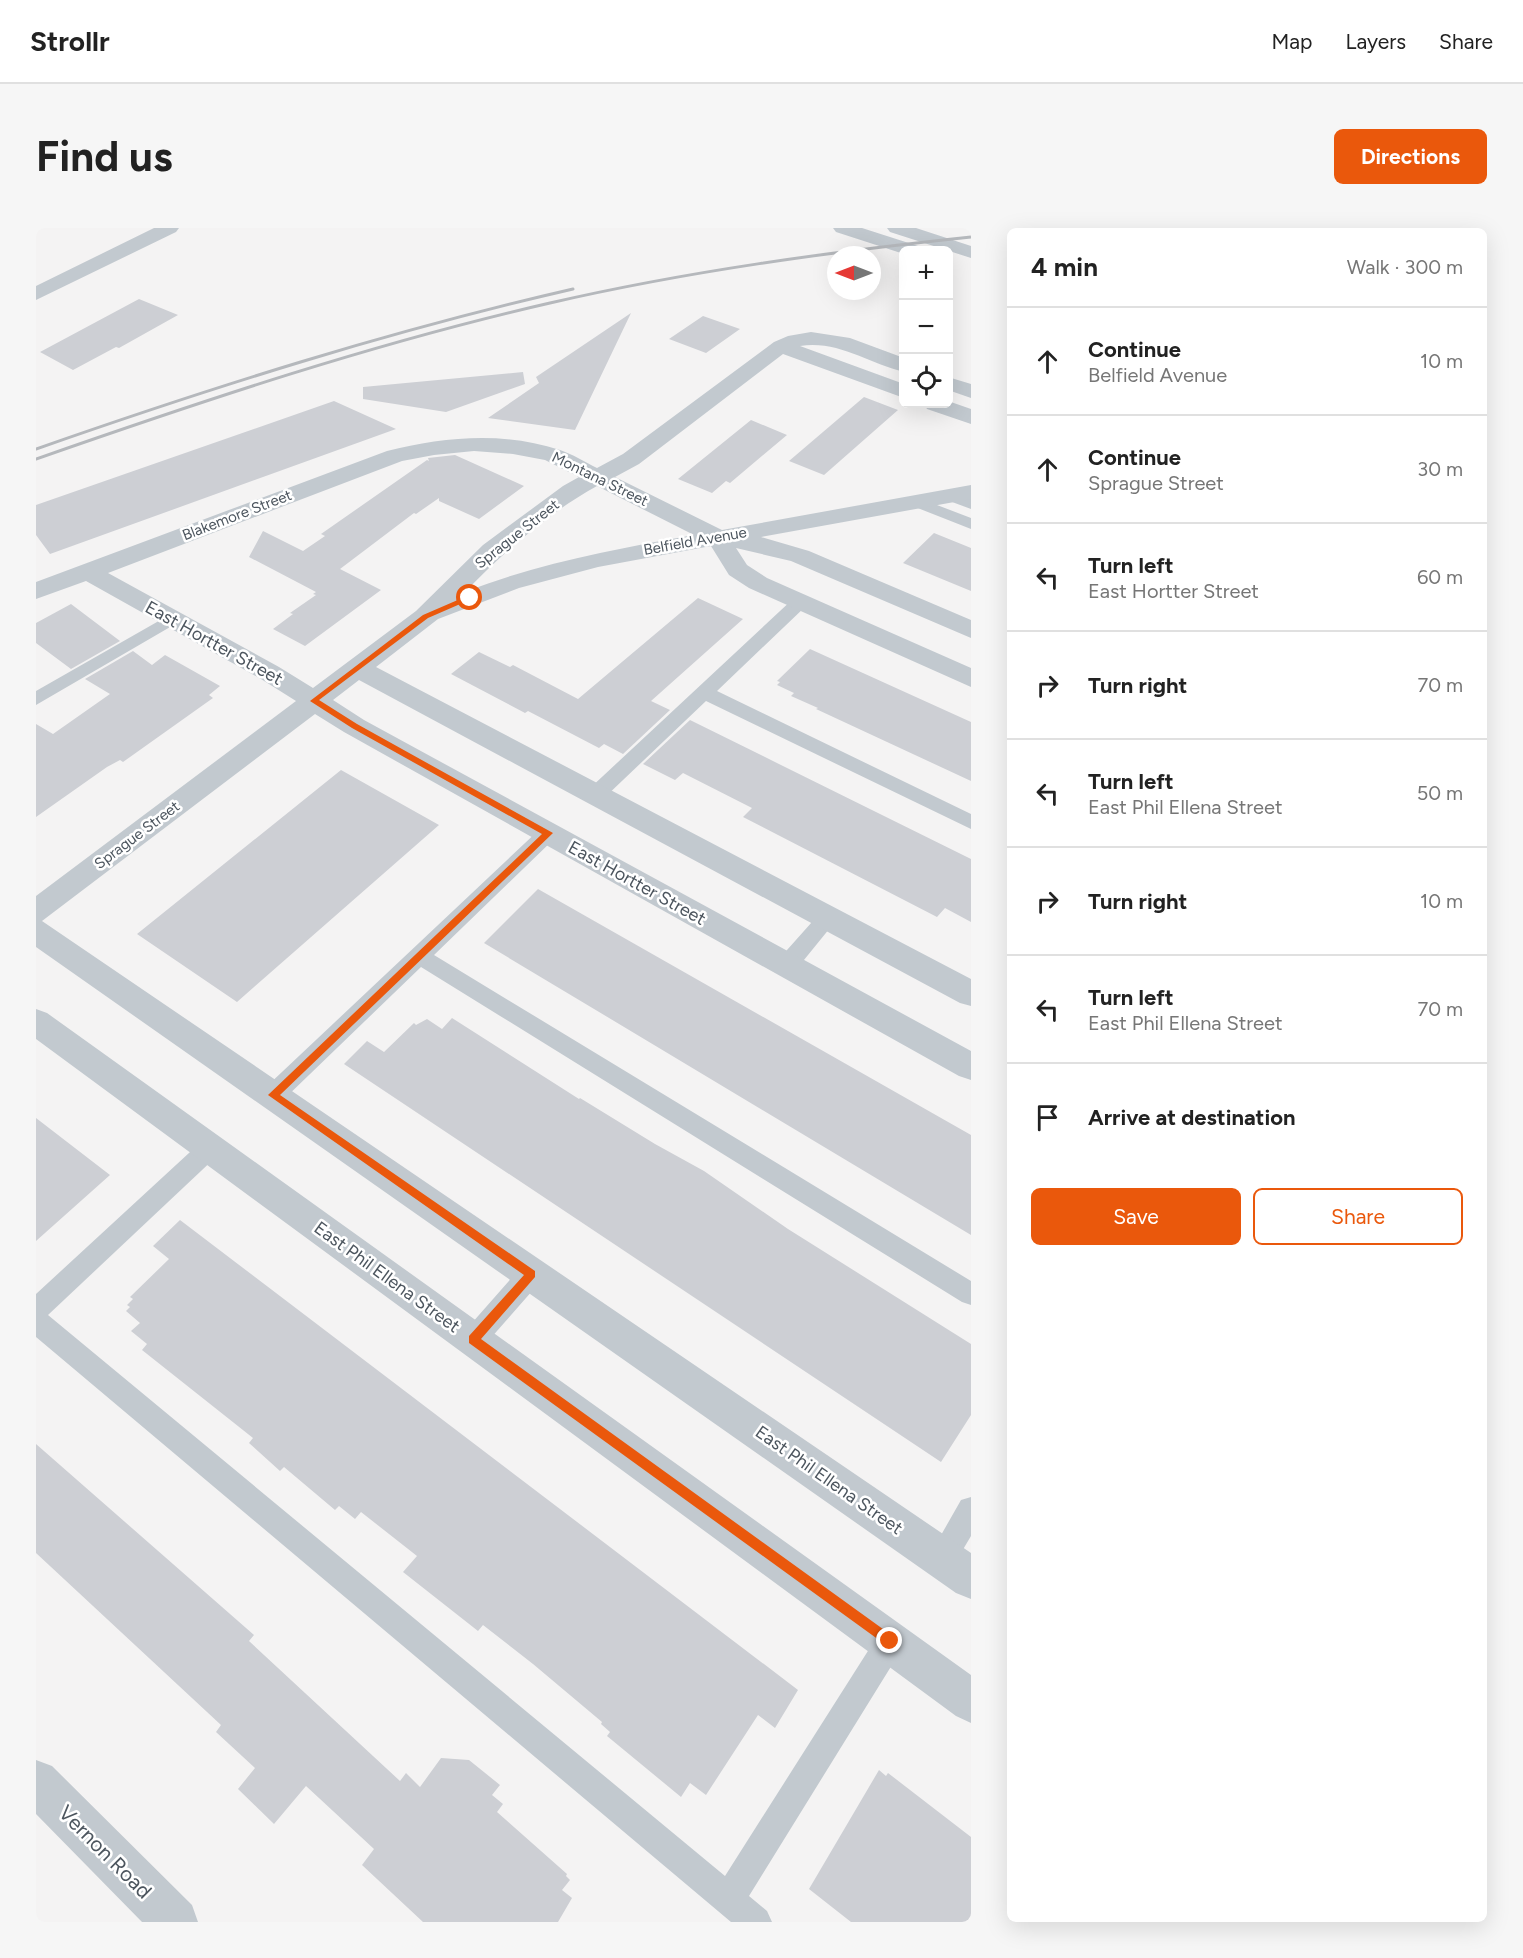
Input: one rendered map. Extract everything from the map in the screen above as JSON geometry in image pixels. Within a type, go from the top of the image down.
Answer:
[{"type":"street","points":[[36,294],[169,228]]},
{"type":"street","points":[[843,228],[899,246]]},
{"type":"street","points":[[897,228],[971,252]]},
{"type":"street","points":[[953,265],[971,271]]},
{"type":"street","points":[[781,346],[799,339],[822,339],[899,365]]},
{"type":"street","points":[[781,346],[899,390]]},
{"type":"street","name":"Sprague Street","points":[[36,912],[425,617],[492,550],[571,491],[631,459],[781,346]]},
{"type":"street","points":[[953,385],[971,391]]},
{"type":"street","points":[[946,408],[971,417]]},
{"type":"street","name":"Montana Street","points":[[440,446],[486,443],[531,449],[553,455],[717,537],[763,545],[800,556],[971,630]]},
{"type":"street","name":"Blakemore Street","points":[[36,591],[395,456],[440,446]]},
{"type":"street","name":"Belfield Avenue","points":[[425,617],[510,583],[553,570],[717,537],[916,502],[964,497]]},
{"type":"street","points":[[717,537],[738,570],[758,583],[971,678]]},
{"type":"street","name":"East Hortter Street","points":[[86,572],[270,673],[354,726],[971,1067]]},
{"type":"street","points":[[356,668],[971,994]]},
{"type":"street","name":"East Phil Ellena Street","points":[[36,931],[971,1578]]},
{"type":"street","name":"East Phil Ellena Street","points":[[36,1022],[971,1701]]},
{"type":"street","name":"Vernon Road","points":[[36,1782],[175,1922]]},
{"type":"lane","points":[[916,502],[971,524]]},
{"type":"lane","points":[[595,795],[800,602]]},
{"type":"lane","points":[[36,699],[171,619]]},
{"type":"lane","points":[[704,692],[971,822]]},
{"type":"lane","points":[[273,1095],[548,833]]},
{"type":"lane","points":[[787,965],[827,918]]},
{"type":"lane","points":[[419,956],[971,1294]]},
{"type":"lane","points":[[36,1310],[210,1148]]},
{"type":"lane","points":[[473,1340],[531,1274]]},
{"type":"lane","points":[[36,1321],[756,1922]]},
{"type":"lane","points":[[942,1558],[971,1510]]},
{"type":"lane","points":[[729,1899],[890,1641]]},
{"type":"building","points":[[139,299],[178,315],[119,348],[116,347],[73,370],[40,352]]},
{"type":"building","points":[[631,313],[575,430],[488,418],[539,383],[536,377]]},
{"type":"building","points":[[703,316],[740,329],[706,353],[669,339]]},
{"type":"building","points":[[523,372],[525,384],[446,412],[363,399],[363,387]]},
{"type":"building","points":[[864,397],[898,410],[824,475],[789,461]]},
{"type":"building","points":[[334,401],[396,429],[50,554],[36,535],[36,505]]},
{"type":"building","points":[[751,420],[787,435],[730,483],[726,481],[712,493],[678,479]]},
{"type":"building","points":[[455,455],[524,486],[479,519],[439,501],[439,498],[416,514],[414,513],[340,569],[381,590],[305,646],[273,629],[293,614],[290,613],[316,595],[313,594],[316,592],[249,557],[263,531],[303,551],[325,536],[321,534],[427,460],[429,461],[428,458]]},
{"type":"building","points":[[934,533],[971,548],[971,591],[903,563]]},
{"type":"building","points":[[698,598],[743,619],[651,701],[670,710],[623,754],[604,744],[599,748],[451,674],[479,652],[510,667],[513,665],[578,699]]},
{"type":"building","points":[[71,604],[120,641],[71,669],[36,643],[36,623]]},
{"type":"building","points":[[810,649],[971,722],[971,781],[816,709],[818,708],[791,696],[794,693],[777,685],[780,682],[777,681]]},
{"type":"building","points":[[133,651],[152,665],[165,655],[220,686],[209,695],[213,698],[123,762],[120,760],[107,767],[36,817],[36,724],[53,734],[110,694],[85,679]]},
{"type":"building","points":[[690,720],[971,859],[971,922],[945,908],[937,917],[743,817],[752,808],[683,773],[675,780],[643,764]]},
{"type":"building","points":[[341,770],[439,825],[237,1002],[137,934]]},
{"type":"building","points":[[538,889],[971,1135],[971,1235],[484,943]]},
{"type":"building","points":[[452,1018],[579,1099],[704,1171],[788,1229],[971,1344],[971,1415],[941,1462],[344,1064],[367,1041],[384,1052],[414,1023],[416,1025],[427,1019],[442,1029]]},
{"type":"building","points":[[36,1118],[110,1175],[36,1241]]},
{"type":"building","points":[[180,1220],[798,1690],[775,1728],[758,1715],[706,1795],[690,1783],[681,1797],[607,1736],[610,1732],[601,1724],[602,1722],[533,1664],[483,1625],[478,1631],[403,1572],[417,1556],[361,1512],[355,1519],[339,1506],[335,1510],[284,1467],[280,1471],[249,1443],[253,1438],[142,1350],[147,1344],[131,1331],[140,1323],[126,1311],[130,1307],[127,1305],[133,1299],[130,1297],[169,1259],[153,1246]]},
{"type":"building","points":[[36,1444],[254,1635],[249,1641],[400,1781],[406,1773],[420,1787],[441,1758],[469,1760],[500,1785],[492,1795],[503,1804],[497,1812],[567,1874],[570,1880],[562,1890],[572,1898],[558,1922],[423,1922],[362,1865],[374,1849],[306,1786],[274,1824],[238,1789],[255,1768],[216,1732],[221,1725],[36,1553]]},
{"type":"building","points":[[879,1770],[886,1776],[888,1773],[971,1837],[971,1922],[851,1922],[809,1889]]},
{"type":"railway","points":[[36,459],[163,415],[355,354],[550,303],[707,272],[865,249],[971,237]]},
{"type":"railway","points":[[36,449],[169,404],[369,342],[573,289]]},
{"type":"route","points":[[470,598],[425,617],[314,701],[354,726],[548,833],[273,1095],[531,1274],[473,1340],[890,1641]]}]
